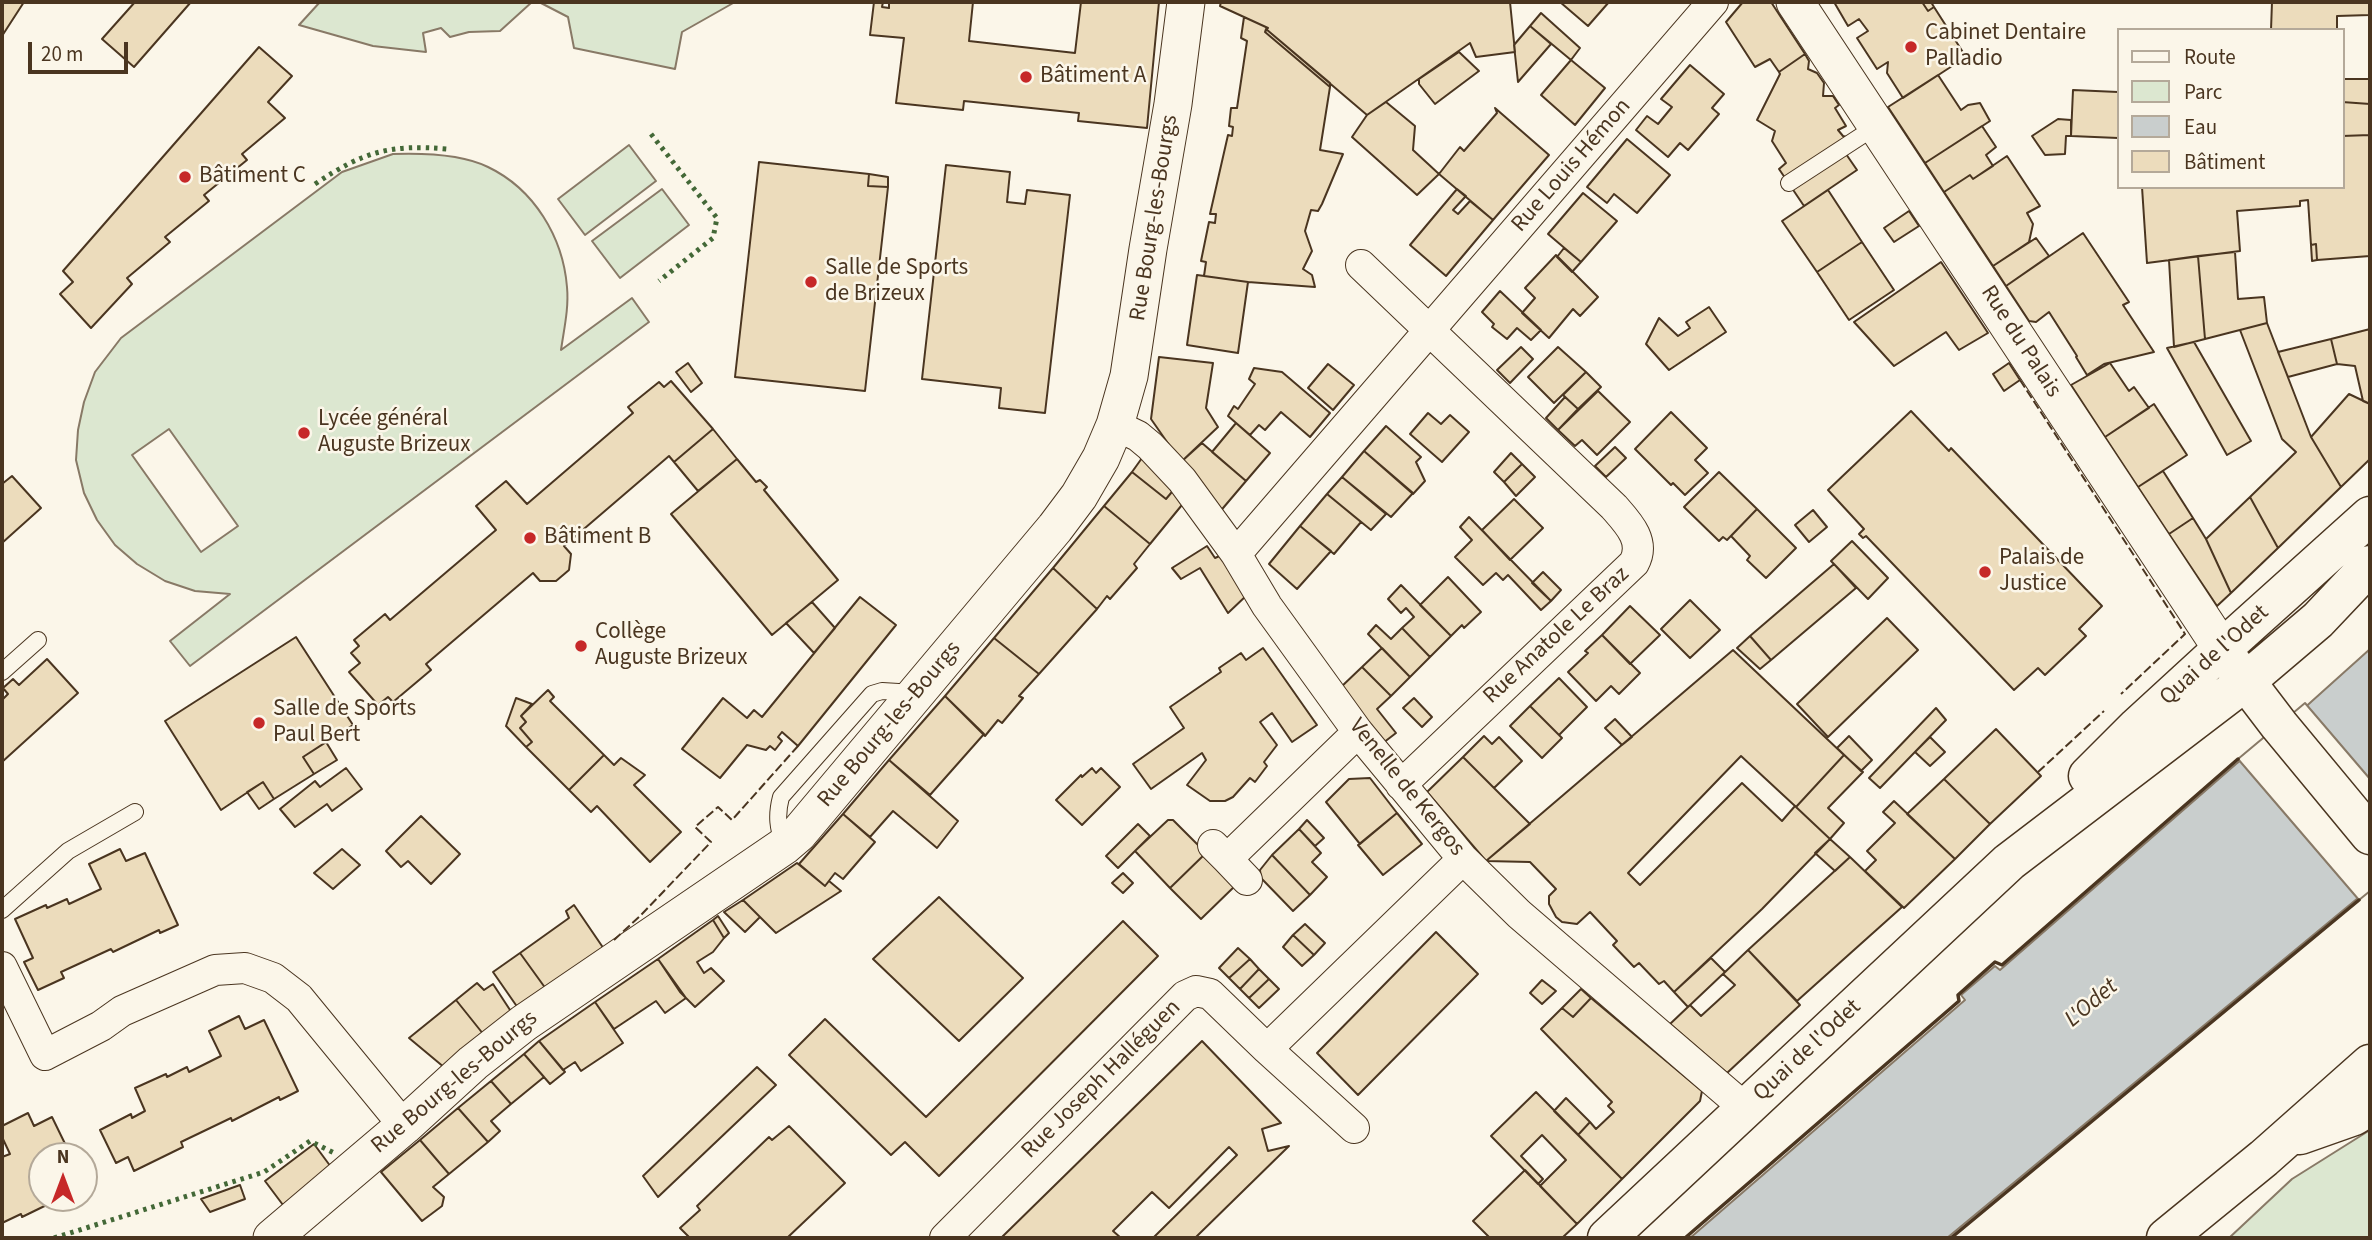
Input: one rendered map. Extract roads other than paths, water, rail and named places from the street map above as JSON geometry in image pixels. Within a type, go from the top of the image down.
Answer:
[{"type":"main road","name":"Quai de l'Odet","points":[[1607,1238],[2009,862],[2090,775],[2222,649],[2370,516]]},
{"type":"main road","name":"Quai de l'Odet","points":[[2009,862],[2245,682],[2318,620],[2370,565]]},
{"type":"main road","name":"Rue du Palais","points":[[2222,649],[2279,725],[2370,835]]},
{"type":"main road","points":[[2166,1238],[2370,1064]]},
{"type":"main road","points":[[2284,1140],[2354,1116],[2370,1106]]},
{"type":"street","name":"Rue Bourg-les-Bourgs","points":[[272,1238],[404,1126],[473,1063],[524,1023],[798,834],[918,693],[1079,496],[1101,458],[1124,397],[1173,104],[1186,2]]},
{"type":"street","name":"Rue Louis Hémon","points":[[1236,554],[1713,2]]},
{"type":"street","name":"Rue du Palais","points":[[1795,2],[2222,649]]},
{"type":"street","points":[[1361,265],[1431,330]]},
{"type":"street","name":"Rue Anatole Le Braz","points":[[1401,785],[1634,562],[1639,554],[1634,532],[1614,508],[1431,330]]},
{"type":"street","name":"Venelle de Kergos","points":[[1115,425],[1138,436],[1182,480],[1236,554],[1267,606],[1358,732],[1463,859],[1519,914],[1746,1109]]},
{"type":"street","points":[[1247,880],[1220,852],[1358,732]]},
{"type":"street","points":[[1267,1049],[1463,859]]},
{"type":"street","points":[[2,967],[45,1055],[101,1026],[122,1011],[215,970],[231,967],[258,971],[279,982],[299,998],[404,1126]]},
{"type":"street","name":"Rue Joseph Halléguen","points":[[945,1238],[1185,996],[1196,991],[1210,994],[1353,1128]]},
{"type":"lane","points":[[1789,183],[1878,125]]},
{"type":"lane","points":[[2,672],[38,640]]},
{"type":"lane","points":[[2,910],[68,851],[135,812]]},
{"type":"water","name":"L'Odet","points":[[2370,649],[2370,887],[2358,898],[1947,1238],[1690,1238],[1965,1000],[1961,995],[1995,966],[2000,970]]},
{"type":"place","name":"Cabinet Dentaire Palladio","points":[[1911,47]]},
{"type":"place","name":"Bâtiment A","points":[[1026,77]]},
{"type":"place","name":"Bâtiment C","points":[[185,177]]},
{"type":"place","name":"Salle de Sports de Brizeux","points":[[811,282]]},
{"type":"place","name":"Lycée général Auguste Brizeux","points":[[304,433]]},
{"type":"place","name":"Bâtiment B","points":[[530,538]]},
{"type":"place","name":"Palais de Justice","points":[[1985,572]]},
{"type":"place","name":"Collège Auguste Brizeux","points":[[581,646]]},
{"type":"place","name":"Salle de Sports Paul Bert","points":[[259,723]]}]
